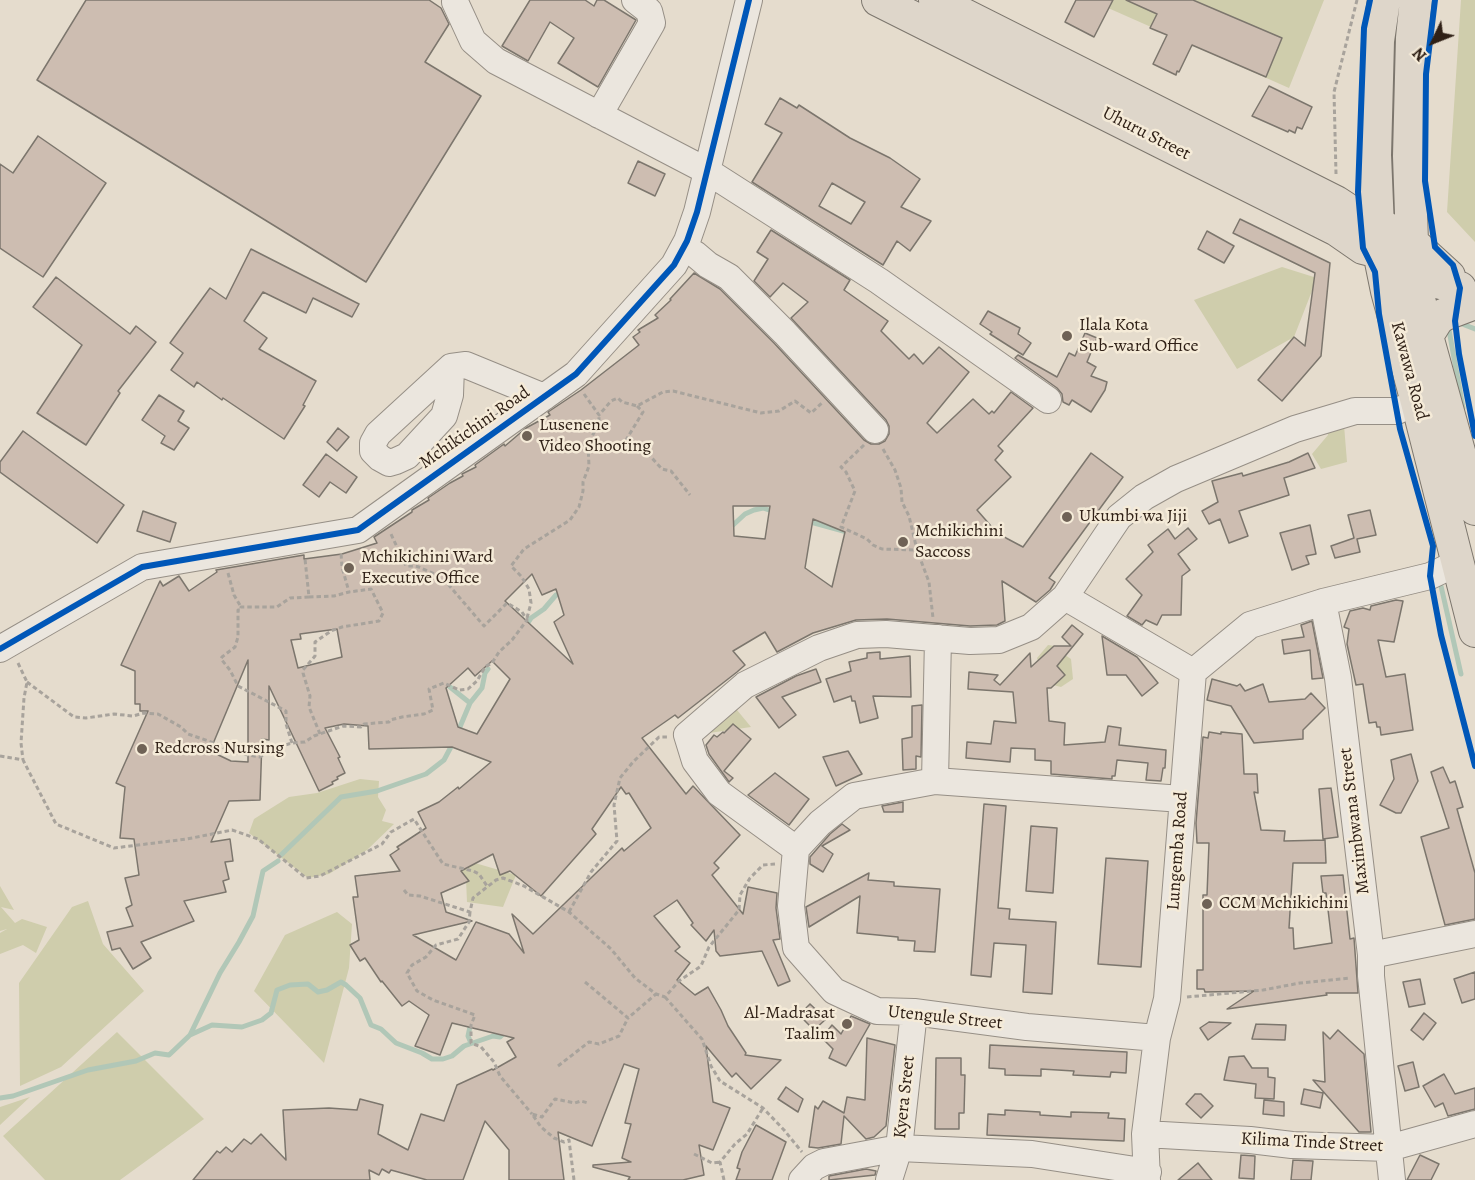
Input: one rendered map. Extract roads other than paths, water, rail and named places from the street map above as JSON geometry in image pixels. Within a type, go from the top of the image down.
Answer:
[{"type":"main road","name":"Uhuru Street","points":[[878,0],[1337,230],[1363,248],[1379,238]]},
{"type":"main road","name":"Uhuru Street","points":[[935,0],[1336,202],[1359,217],[1379,238],[1413,257],[1470,296]]},
{"type":"main road","name":"Kawawa Road","points":[[1384,0],[1378,41],[1375,155],[1379,238],[1387,291],[1475,631]]},
{"type":"main road","name":"Kawawa Road","points":[[1416,0],[1412,38],[1409,156],[1413,257],[1427,336],[1475,509]]},
{"type":"main road","points":[[1427,336],[1437,320],[1470,296]]},
{"type":"street","points":[[599,115],[652,23],[649,11],[635,0]]},
{"type":"street","name":"Mchikichini Road","points":[[4,647],[142,567],[358,530],[572,377],[674,265],[683,249],[697,212],[749,0]]},
{"type":"street","points":[[455,2],[473,41],[496,62],[707,171],[879,280],[1048,400]]},
{"type":"street","points":[[683,249],[695,254],[708,265],[729,277],[785,333],[874,433]]},
{"type":"street","points":[[451,367],[466,365],[544,397]]},
{"type":"street","points":[[1182,799],[935,781],[854,796],[820,822],[795,859],[719,793],[695,761],[687,735],[745,685],[819,648],[857,635],[886,634],[970,641],[999,640],[1031,627],[1065,597],[1119,518],[1144,497],[1176,479],[1295,429],[1355,411],[1397,411],[1417,402]]},
{"type":"street","points":[[1065,597],[1193,672],[1250,625],[1323,602],[1430,576],[1457,563]]},
{"type":"street","name":"Maximbwana Street","points":[[1323,602],[1338,678],[1371,966],[1392,1180]]},
{"type":"street","points":[[935,781],[938,638]]},
{"type":"street","name":"Lungemba Road","points":[[1147,1176],[1146,1134],[1157,1038],[1167,999],[1193,672]]},
{"type":"street","name":"Utengule Street","points":[[795,859],[791,906],[796,948],[834,991],[878,1011],[914,1012],[1027,1027],[1157,1038]]},
{"type":"street","points":[[1371,966],[1475,934]]},
{"type":"street","name":"Kyera Sreet","points":[[889,1180],[899,1148],[914,1012]]},
{"type":"street","name":"Kilima Tinde Street","points":[[1146,1134],[1250,1140],[1292,1145],[1389,1148],[1475,1124]]},
{"type":"street","points":[[808,1173],[824,1162],[899,1148],[1032,1154],[1147,1176]]},
{"type":"waterway","points":[[1457,322],[1475,329]]},
{"type":"waterway","points":[[1451,327],[1449,330],[1463,408]]},
{"type":"waterway","points":[[728,526],[732,526],[745,514],[754,510],[763,508],[775,512]]},
{"type":"waterway","points":[[807,521],[847,532]]},
{"type":"waterway","points":[[1441,586],[1461,674]]},
{"type":"waterway","points":[[525,627],[531,618],[544,609],[556,595],[564,593]]},
{"type":"waterway","points":[[457,734],[470,703],[482,688],[488,669]]},
{"type":"waterway","points":[[445,683],[470,703]]},
{"type":"waterway","points":[[281,855],[341,797],[377,791],[426,774],[444,760],[453,743]]},
{"type":"waterway","points":[[190,1035],[220,973],[253,916],[263,871],[278,861]]},
{"type":"waterway","points":[[0,1098],[13,1096],[88,1070],[136,1061],[155,1053],[169,1055],[190,1035],[212,1025],[242,1027],[262,1020],[271,1013],[277,990],[290,985],[308,984],[318,992],[341,982],[360,998],[371,1025],[381,1029],[396,1043],[432,1059],[452,1056],[464,1046],[493,1036],[500,1037],[507,1030]]},
{"type":"waterway","points":[[471,1022],[468,1036],[471,1043]]},
{"type":"place","name":"Ilala Kota Sub-ward Office","points":[[1067,336]]},
{"type":"place","name":"Lusenene Video Shooting","points":[[527,436]]},
{"type":"place","name":"Ukumbi wa Jiji","points":[[1067,517]]},
{"type":"place","name":"Mchikichini Saccoss","points":[[903,542]]},
{"type":"place","name":"Mchikichini Ward Executive Office","points":[[349,568]]},
{"type":"place","name":"Redcross Nursing","points":[[142,749]]},
{"type":"place","name":"CCM Mchikichini","points":[[1207,904]]},
{"type":"place","name":"Al-Madrasat Taalim","points":[[847,1024]]}]
